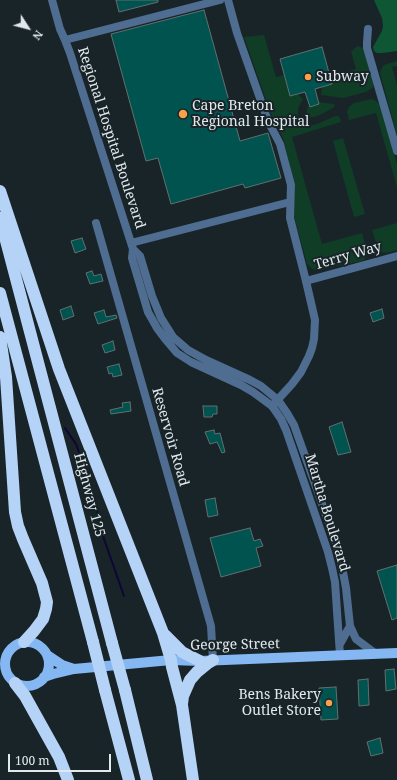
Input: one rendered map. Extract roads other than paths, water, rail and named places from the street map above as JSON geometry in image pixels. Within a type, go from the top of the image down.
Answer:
[{"type":"highway","points":[[0,191],[59,369],[163,633],[182,705],[193,780]]},
{"type":"highway","name":"Highway 125","points":[[0,218],[125,690],[147,780]]},
{"type":"highway","points":[[0,293],[129,780]]},
{"type":"highway","points":[[0,337],[6,377],[15,512],[22,539],[42,584],[47,602],[43,619],[24,642]]},
{"type":"highway","points":[[163,633],[182,652],[200,661]]},
{"type":"highway","points":[[182,705],[183,696],[190,680],[197,672],[213,660]]},
{"type":"highway","points":[[13,681],[25,696],[59,756],[68,780]]},
{"type":"main road","points":[[0,656],[18,643],[30,642],[35,643],[44,650],[48,661],[47,672],[44,677],[40,681],[28,686],[21,685],[0,674]]},
{"type":"main road","points":[[9,650],[6,656],[5,668],[7,674],[13,681]]},
{"type":"main road","name":"George Street","points":[[44,677],[74,669],[171,660],[200,661],[397,653]]},
{"type":"main road","name":"George Street","points":[[47,655],[62,665],[74,669]]},
{"type":"street","name":"Regional Hospital Boulevard","points":[[52,0],[60,29],[70,53],[132,246],[140,256],[152,296],[161,318],[173,337],[188,350],[262,386],[275,403]]},
{"type":"street","name":"Regional Hospital Boulevard","points":[[65,40],[220,0]]},
{"type":"street","points":[[228,0],[237,33],[265,113],[280,144],[291,185],[290,218],[315,320],[314,339],[309,356],[301,372],[275,403]]},
{"type":"street","points":[[368,29],[367,48],[397,151]]},
{"type":"street","name":"Regional Hospital Boulevard","points":[[132,246],[290,202]]},
{"type":"street","name":"Reservoir Road","points":[[96,223],[210,626],[213,660]]},
{"type":"street","name":"Terry Way","points":[[306,281],[397,256]]},
{"type":"street","name":"Martha Boulevard","points":[[275,403],[287,413],[294,425],[336,543],[344,572],[350,626]]},
{"type":"street","name":"Martha Boulevard","points":[[275,403],[286,430],[328,552],[335,582],[339,645]]},
{"type":"street","points":[[340,655],[339,645],[350,626]]},
{"type":"street","points":[[350,626],[356,639],[376,654]]},
{"type":"waterway","points":[[65,428],[76,444],[89,480],[104,539],[124,596]]},
{"type":"place","name":"Subway","points":[[308,77]]},
{"type":"place","name":"Cape Breton Regional Hospital","points":[[183,114]]},
{"type":"place","name":"Bens Bakery Outlet Store","points":[[329,703]]}]
